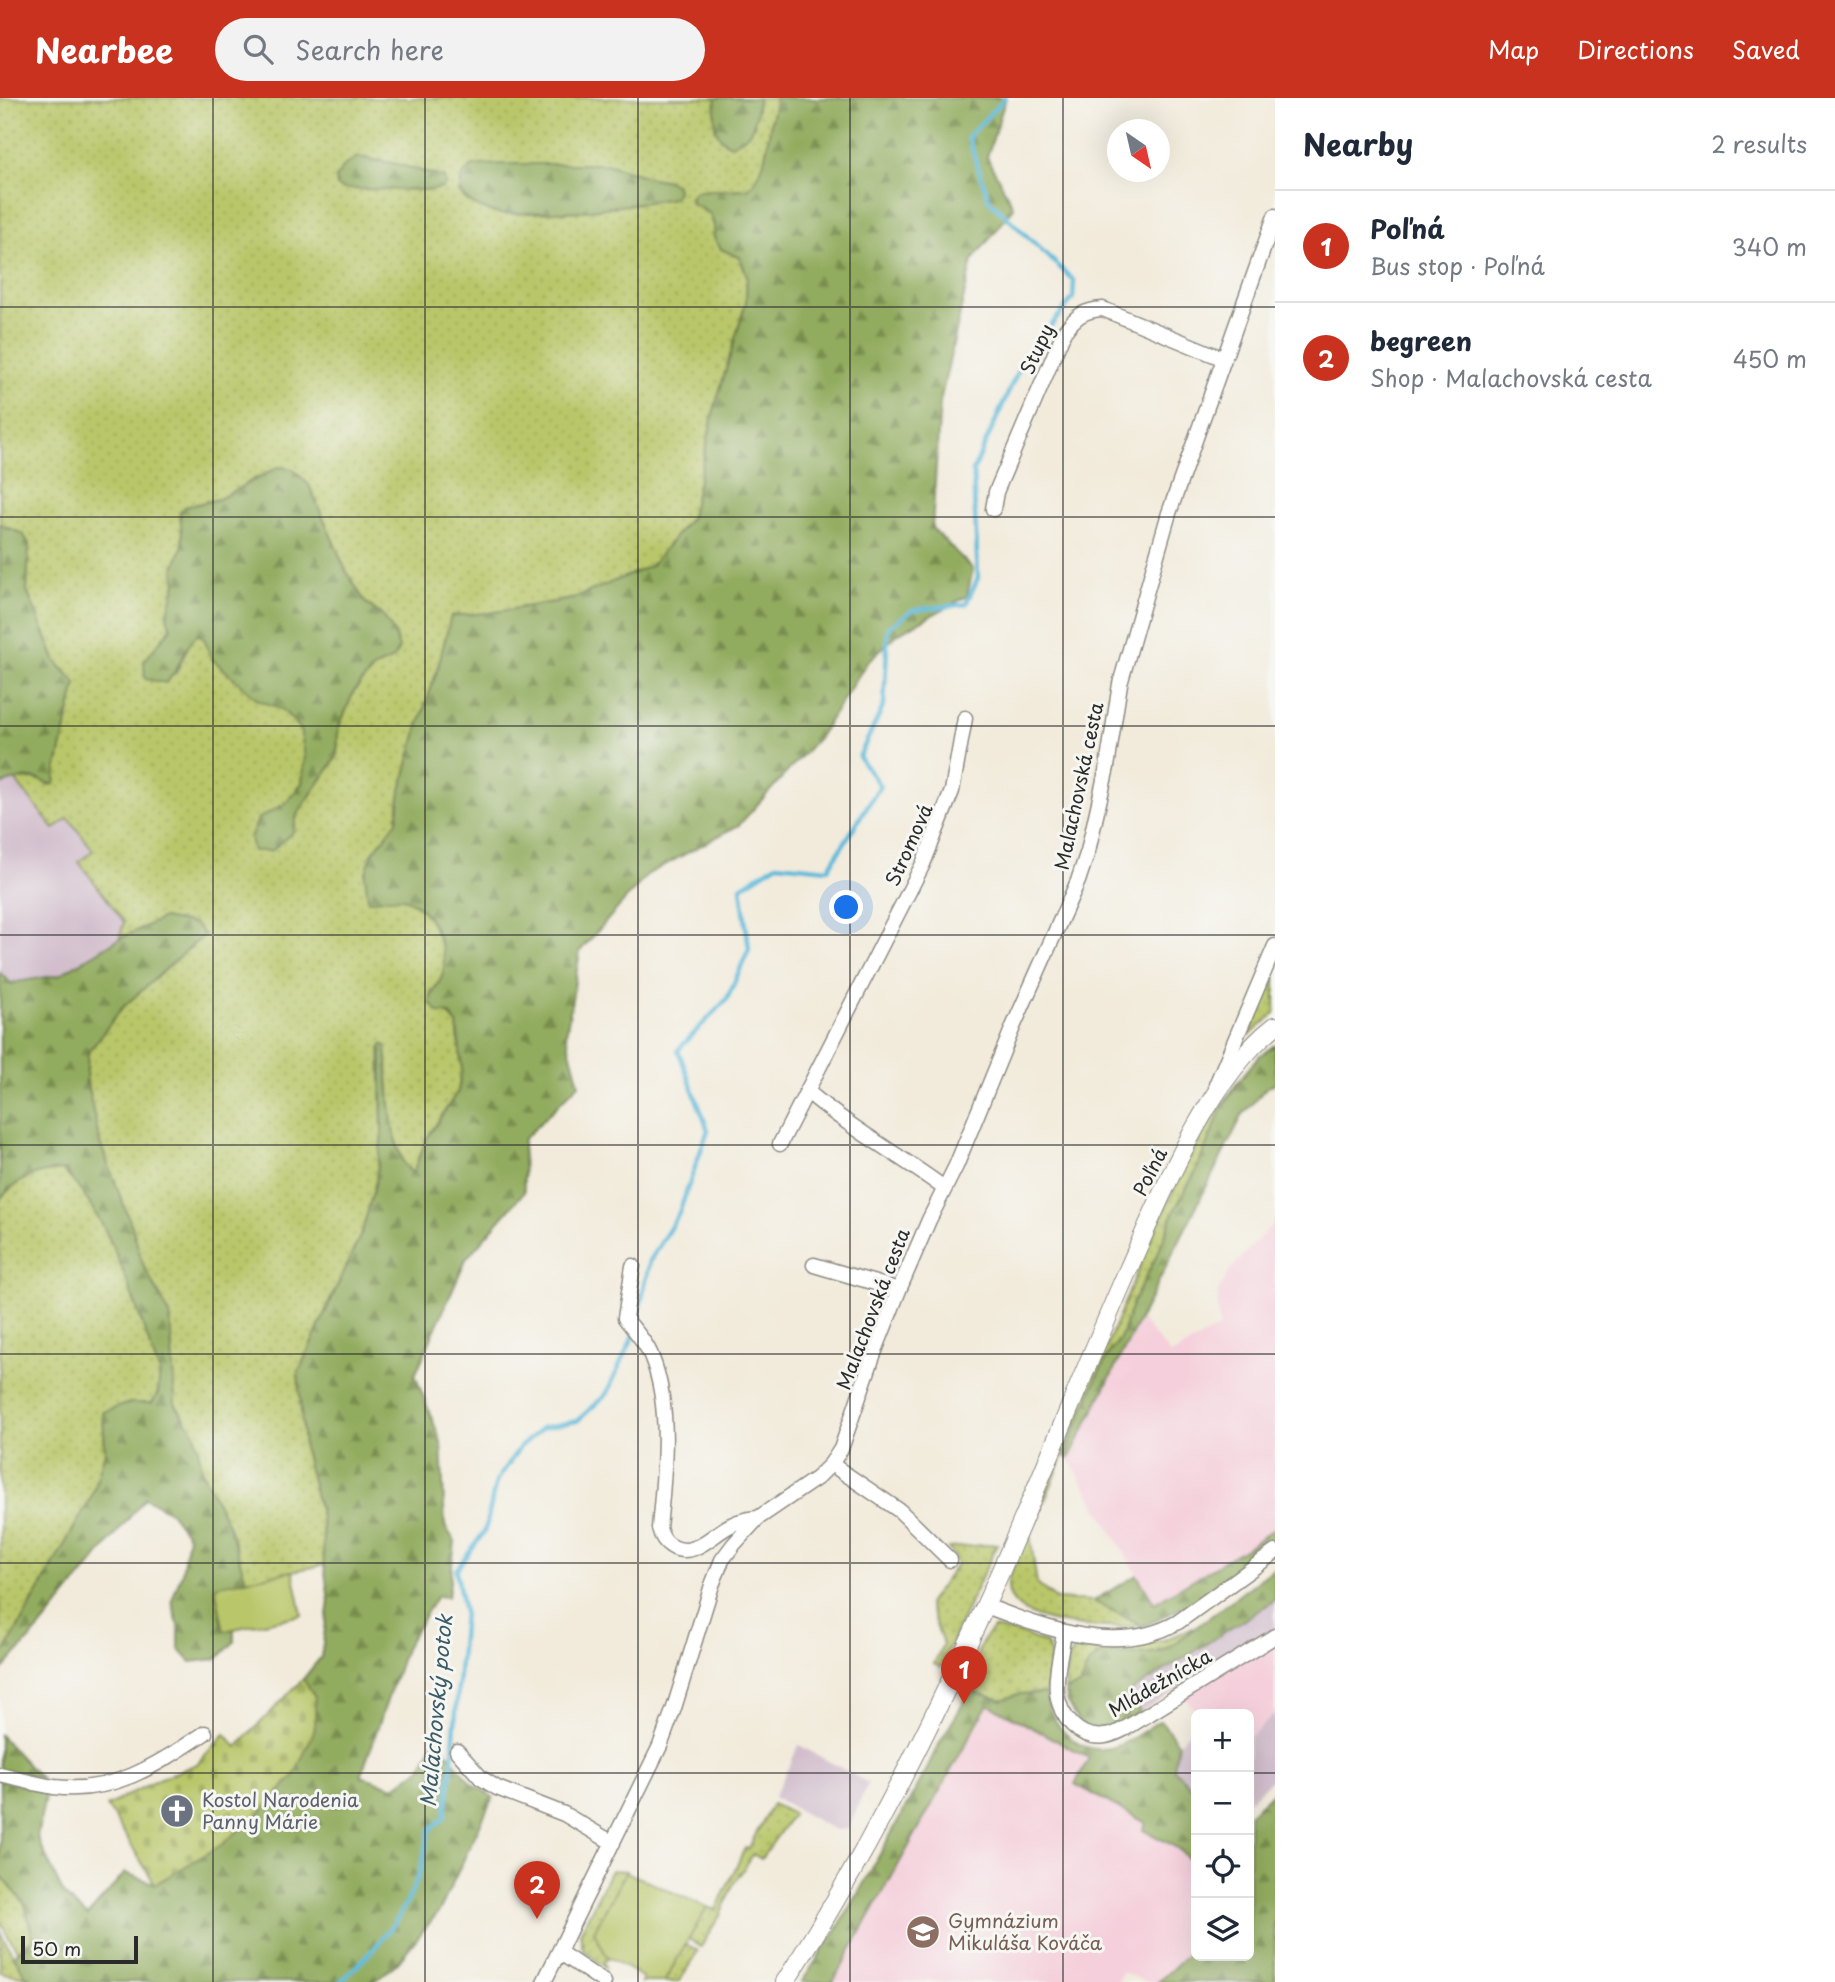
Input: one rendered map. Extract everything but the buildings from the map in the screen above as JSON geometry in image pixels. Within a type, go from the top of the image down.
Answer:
[{"type":"street","name":"Malachovská cesta","points":[[544,1982],[660,1746],[722,1560],[758,1518],[817,1478],[841,1449],[899,1290],[956,1166],[1013,1027],[1078,881],[1088,851],[1127,656],[1169,513],[1275,216]]},
{"type":"street","name":"Stupy","points":[[993,509],[996,492],[1011,455],[1064,331],[1075,317],[1088,310],[1103,309],[1224,359]]},
{"type":"street","name":"Stromová","points":[[780,1144],[899,912],[943,817],[952,791],[965,718]]},
{"type":"street","name":"Poľná","points":[[785,1982],[822,1923],[901,1782],[986,1605],[1150,1221],[1207,1105],[1275,948]]},
{"type":"street","points":[[1207,1105],[1233,1070],[1275,1026]]},
{"type":"street","points":[[807,1091],[833,1112],[905,1158],[944,1188]]},
{"type":"street","points":[[814,1265],[899,1290]]},
{"type":"street","name":"Malachovská cesta","points":[[633,1266],[625,1318],[652,1356],[661,1386],[664,1472],[659,1528],[661,1536],[675,1548],[684,1551],[693,1549],[731,1525],[758,1518]]},
{"type":"street","points":[[831,1464],[900,1511],[950,1560]]},
{"type":"street","points":[[986,1605],[1064,1633],[1109,1637],[1139,1636],[1169,1628],[1195,1612],[1275,1552]]},
{"type":"street","name":"Mládežnícka","points":[[1064,1633],[1057,1691],[1060,1707],[1066,1719],[1078,1731],[1103,1737],[1121,1731],[1275,1636]]},
{"type":"street","points":[[0,1775],[55,1787],[82,1788],[112,1784],[143,1772],[205,1733]]},
{"type":"street","points":[[457,1751],[481,1778],[497,1788],[564,1814],[613,1843]]},
{"type":"street","points":[[559,1952],[604,1982]]},
{"type":"shaded area","points":[[15,780],[54,829],[67,818],[94,850],[80,863],[124,922],[119,939],[59,975],[11,983],[0,973],[0,785]]},
{"type":"shaded area","points":[[1275,1221],[1275,1528],[1154,1603],[1069,1459],[1141,1320],[1171,1355],[1220,1327],[1217,1309],[1219,1290],[1231,1269]]},
{"type":"shaded area","points":[[1275,1600],[1275,1630],[1140,1712],[1128,1694]]},
{"type":"shaded area","points":[[1266,1635],[1275,1646],[1275,1714],[1254,1733],[1254,1709],[1194,1709],[1177,1689]]},
{"type":"shaded area","points":[[988,1704],[1089,1758],[1075,1785],[1146,1823],[1143,1830],[1182,1851],[1191,1861],[1191,1952],[1158,1982],[1147,1982],[1122,1972],[1118,1982],[833,1982]]},
{"type":"shaded area","points":[[1275,1713],[1275,1777],[1254,1796],[1254,1772],[1254,1733]]},
{"type":"shaded area","points":[[1191,1731],[1191,1788],[1173,1769],[1178,1743]]},
{"type":"shaded area","points":[[799,1745],[868,1783],[848,1829],[834,1830],[774,1797]]},
{"type":"green space","points":[[0,98],[716,98],[715,131],[754,126],[758,98],[776,98],[765,158],[749,189],[696,191],[692,203],[710,214],[721,249],[740,258],[747,275],[746,302],[714,410],[691,517],[651,566],[572,599],[489,613],[451,616],[401,790],[397,821],[372,854],[404,897],[425,910],[445,953],[443,977],[430,994],[457,1024],[462,1069],[458,1091],[426,1140],[414,1173],[405,1167],[392,1129],[386,1046],[380,1048],[382,1134],[376,1181],[362,1232],[325,1311],[304,1449],[322,1521],[324,1565],[246,1580],[229,1527],[203,1474],[195,1434],[175,1404],[170,1315],[143,1265],[132,1227],[100,1143],[86,1079],[88,1053],[121,1009],[204,934],[163,918],[119,939],[124,922],[79,862],[93,850],[68,818],[54,829],[15,780],[38,779],[49,785],[55,784],[76,683],[56,662],[27,591],[29,544],[23,534],[0,524]],"holes":[[[606,164],[669,181],[677,192],[673,198],[584,211],[501,214],[472,204],[459,191]],[[256,478],[309,485],[346,571],[365,602],[384,617],[393,659],[375,667],[354,691],[338,729],[337,757],[297,815],[293,832],[258,819],[286,803],[302,783],[305,756],[300,728],[282,709],[258,700],[212,658],[205,640],[198,634],[191,640],[176,673],[160,643],[171,627],[167,617],[176,583],[174,568],[183,545],[180,512],[185,507],[219,499]]]},
{"type":"green space","points":[[716,98],[758,98],[753,127],[745,137],[731,145],[720,137],[715,126]]},
{"type":"green space","points":[[776,98],[1006,98],[987,157],[1014,208],[972,261],[940,402],[932,528],[973,569],[967,596],[899,633],[868,661],[819,737],[739,825],[648,874],[580,951],[566,1035],[579,1084],[523,1140],[524,1192],[466,1259],[415,1375],[441,1442],[445,1526],[455,1542],[448,1597],[437,1596],[406,1646],[361,1776],[394,1787],[421,1768],[436,1739],[471,1783],[493,1797],[440,1910],[397,1963],[374,1982],[26,1982],[14,1955],[33,1939],[25,1904],[0,1874],[0,1780],[46,1792],[37,1837],[64,1895],[87,1916],[125,1873],[156,1884],[221,1845],[260,1813],[294,1776],[315,1697],[303,1679],[321,1657],[329,1601],[322,1521],[304,1449],[298,1373],[362,1232],[376,1181],[382,1134],[382,1044],[386,1046],[394,1134],[405,1165],[413,1173],[426,1140],[458,1091],[462,1069],[457,1024],[450,1014],[439,1013],[430,1003],[442,977],[444,963],[436,931],[423,911],[406,899],[368,901],[365,875],[372,854],[397,821],[401,790],[451,616],[489,613],[572,599],[651,566],[691,517],[714,410],[746,302],[747,276],[740,258],[721,249],[714,238],[714,224],[710,214],[691,203],[690,197],[696,191],[748,189],[765,159]]},
{"type":"green space","points":[[358,157],[393,163],[443,177],[446,183],[442,188],[430,190],[343,189],[337,186],[336,178],[344,166]]},
{"type":"green space","points":[[606,164],[669,181],[676,185],[677,192],[673,198],[584,211],[501,214],[471,203],[462,193],[460,186],[467,171],[474,166]]},
{"type":"green space","points":[[278,467],[293,469],[309,485],[346,571],[365,602],[384,617],[399,648],[393,659],[375,667],[354,691],[338,729],[337,756],[297,815],[293,832],[271,851],[253,851],[250,838],[258,819],[286,803],[302,783],[305,756],[300,728],[282,709],[258,700],[211,658],[205,640],[198,634],[166,683],[145,679],[144,661],[171,628],[167,617],[176,583],[174,568],[183,545],[180,512],[185,507],[219,499]]},
{"type":"green space","points":[[0,524],[23,534],[29,544],[27,591],[56,662],[76,683],[55,784],[29,778],[0,785]]},
{"type":"green space","points":[[163,918],[195,924],[204,935],[121,1009],[88,1053],[86,1079],[100,1143],[132,1227],[143,1265],[170,1315],[175,1404],[195,1434],[203,1474],[229,1527],[246,1580],[215,1587],[224,1631],[234,1629],[234,1642],[217,1659],[191,1662],[179,1649],[179,1630],[172,1600],[182,1572],[188,1536],[170,1512],[145,1498],[40,1628],[0,1672],[0,1660],[92,1496],[105,1452],[103,1412],[130,1403],[152,1403],[158,1393],[160,1373],[110,1240],[81,1191],[63,1170],[28,1177],[13,1186],[0,1199],[0,973],[11,983],[59,975],[119,939]]},
{"type":"green space","points":[[1275,979],[1275,1013],[1249,1036],[1269,987]]},
{"type":"green space","points":[[1275,1045],[1275,1083],[1266,1088],[1243,1114],[1069,1459],[1065,1456],[1099,1373],[1120,1339],[1133,1302],[1159,1251],[1174,1211],[1195,1173],[1221,1111],[1240,1079],[1259,1056]]},
{"type":"green space","points":[[1240,1079],[1221,1111],[1195,1173],[1174,1211],[1159,1251],[1133,1302],[1120,1339],[1099,1373],[1030,1535],[1037,1584],[1056,1599],[1093,1601],[1144,1626],[1084,1626],[1037,1617],[1020,1607],[1009,1594],[1009,1577],[1172,1193],[1203,1134]]},
{"type":"green space","points":[[63,1170],[97,1215],[110,1240],[160,1373],[158,1393],[152,1403],[130,1403],[103,1412],[105,1452],[92,1496],[0,1660],[0,1199],[13,1186],[28,1177]]},
{"type":"green space","points":[[1275,1528],[1275,1542],[1244,1566],[1196,1599],[1144,1626],[1093,1601],[1137,1575],[1154,1603]]},
{"type":"green space","points":[[997,1544],[940,1667],[934,1664],[943,1644],[928,1604],[957,1564],[948,1548]]},
{"type":"green space","points":[[1275,1568],[1275,1600],[1129,1693],[1140,1712],[1110,1728],[1100,1730],[1085,1726],[1079,1721],[1070,1707],[1065,1690],[1080,1686],[1087,1667],[1099,1654],[1163,1652]]},
{"type":"green space","points":[[293,1571],[302,1615],[224,1631],[215,1586]]},
{"type":"green space","points":[[1193,1627],[1176,1642],[1156,1652],[1134,1655],[1111,1652],[1087,1667],[1080,1687],[1065,1690],[1069,1658],[1077,1647],[1109,1648],[1150,1644]]},
{"type":"green space","points":[[994,1628],[1023,1634],[1047,1644],[1051,1656],[1046,1693],[1019,1694],[1002,1700],[970,1691],[983,1641]]},
{"type":"green space","points":[[303,1679],[315,1697],[315,1729],[294,1776],[260,1813],[221,1845],[155,1884],[107,1806],[159,1779],[197,1764],[225,1734],[237,1747]]},
{"type":"green space","points":[[970,1691],[1002,1700],[1019,1694],[1046,1693],[1052,1715],[1066,1734],[1086,1747],[1098,1749],[1123,1744],[1159,1721],[1162,1722],[1178,1743],[1174,1769],[1191,1788],[1191,1864],[1178,1849],[1143,1830],[1146,1823],[1075,1784],[1089,1758],[988,1704],[833,1982],[802,1982],[849,1910]]},
{"type":"green space","points":[[0,1735],[41,1779],[0,1769]]},
{"type":"green space","points":[[1275,1791],[1275,1982],[1158,1982],[1191,1952],[1191,1961],[1254,1961],[1254,1810]]},
{"type":"green space","points":[[772,1804],[793,1814],[761,1859],[753,1854],[732,1887],[720,1915],[701,1947],[689,1939],[707,1907],[716,1910],[745,1848],[748,1849]]},
{"type":"green space","points":[[611,1870],[626,1871],[594,1931],[609,1957],[604,1961],[605,1968],[583,1949],[580,1933]]},
{"type":"green space","points":[[626,1872],[707,1907],[664,1982],[641,1982],[643,1978],[606,1955],[594,1931]]},
{"type":"green space","points":[[0,1874],[25,1904],[33,1939],[18,1951],[0,1923]]},
{"type":"green space","points":[[0,1932],[26,1977],[0,1972],[0,1948],[3,1945],[0,1942]]},
{"type":"green space","points":[[686,1944],[698,1951],[679,1982],[664,1982]]},
{"type":"waterway","name":"Malachovský potok","points":[[636,1326],[650,1261],[679,1213],[708,1130],[678,1050],[727,999],[749,949],[741,887],[777,864],[828,869],[880,786],[859,757],[884,705],[888,628],[913,610],[966,604],[978,578],[973,471],[1022,362],[1073,298],[1074,281],[989,200],[968,137],[1005,98]]},
{"type":"waterway","name":"Malachovský potok","points":[[340,1982],[374,1949],[400,1915],[418,1877],[429,1831],[445,1817],[464,1612],[456,1570],[485,1531],[496,1482],[520,1447],[542,1428],[577,1421],[606,1395],[634,1335]]},
{"type":"place","name":"Poľná","points":[[964,1704]]},
{"type":"place","name":"Kostol Narodenia Panny Márie","points":[[177,1811]]},
{"type":"place","name":"begreen","points":[[537,1919]]},
{"type":"place","name":"Gymnázium Mikuláša Kováča","points":[[923,1932]]}]
